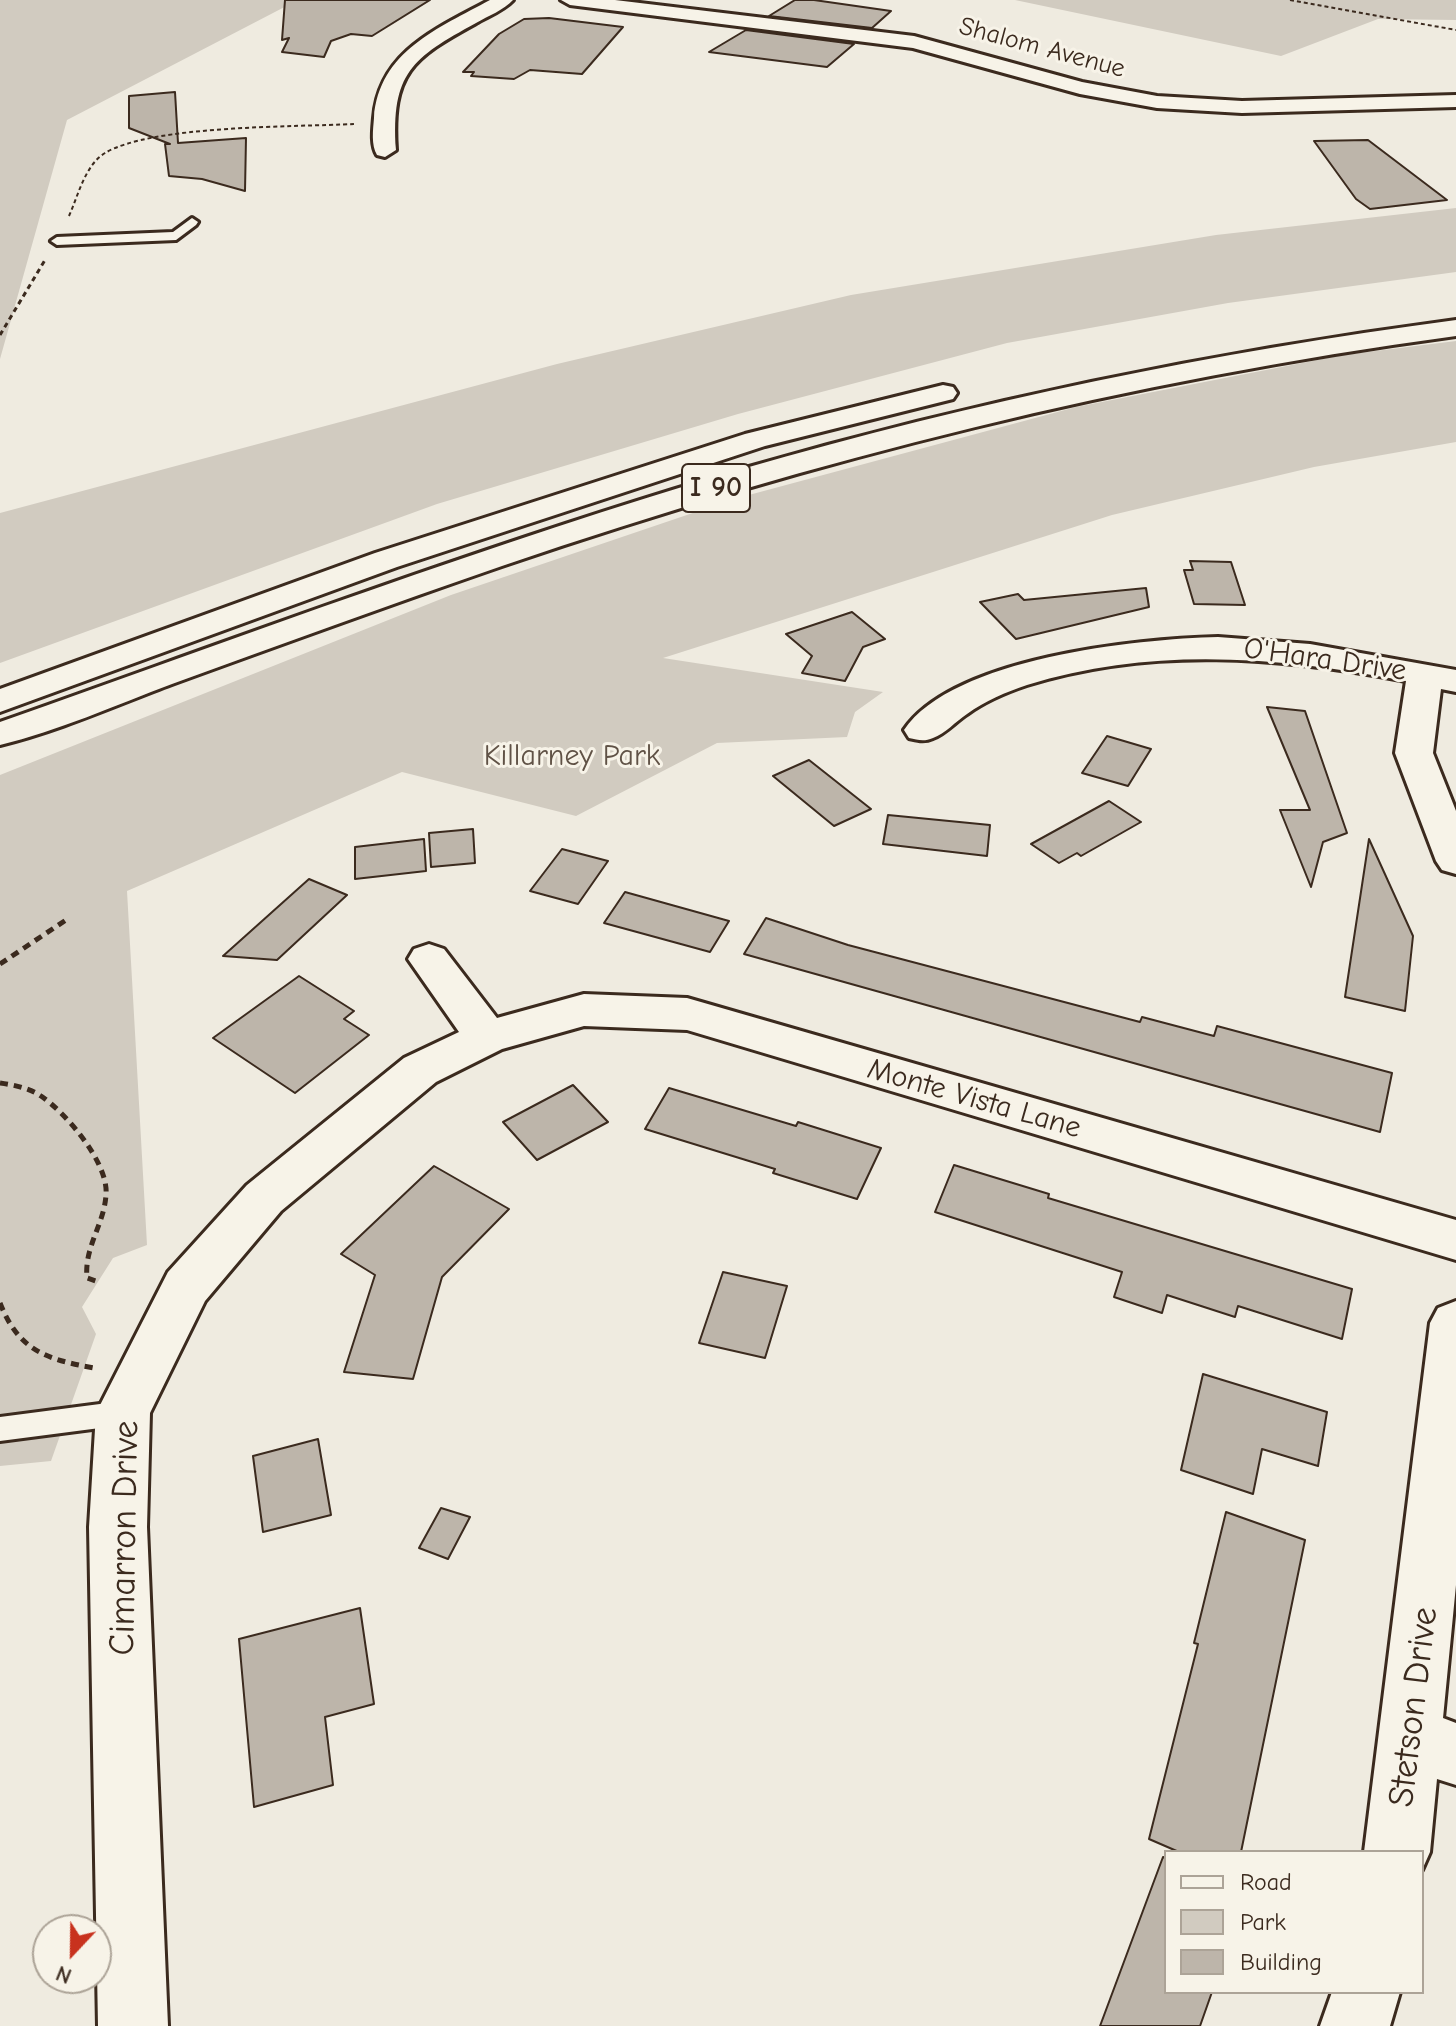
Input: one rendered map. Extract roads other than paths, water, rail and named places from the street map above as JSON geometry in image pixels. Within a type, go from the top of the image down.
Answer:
[{"type":"main road","points":[[385,150],[383,122],[390,86],[402,64],[504,0]]},
{"type":"main road","name":"Shalom Avenue","points":[[570,0],[914,42],[1080,88],[1157,102],[1242,107],[1456,101]]},
{"type":"main road","name":"I 90","points":[[0,734],[655,505],[937,425],[1145,376],[1381,337],[1456,328]]},
{"type":"main road","name":"I 90","points":[[0,701],[386,560],[622,483],[755,440],[971,386]]},
{"type":"main road","name":"I 90","points":[[0,757],[497,559]]},
{"type":"main road","name":"O'Hara Drive","points":[[922,730],[972,695],[1036,671],[1126,651],[1209,645],[1297,650],[1441,678]]},
{"type":"main road","points":[[1441,678],[1414,753],[1456,861]]},
{"type":"main road","points":[[429,959],[487,1037]]},
{"type":"main road","name":"Monte Vista Lane","points":[[420,1070],[487,1037],[584,1010],[687,1014],[1456,1240]]},
{"type":"main road","name":"Cimarron Drive","points":[[133,2026],[118,1527],[123,1413],[186,1287],[264,1198],[420,1070]]},
{"type":"main road","name":"Stetson Drive","points":[[1398,1850],[1434,1746],[1456,1323]]},
{"type":"main road","points":[[1355,2026],[1365,1994]]},
{"type":"lane","points":[[57,241],[176,236],[192,222]]},
{"type":"lane","points":[[0,1429],[123,1413]]},
{"type":"park label","name":"Killarney Park","points":[[572,757]]}]
